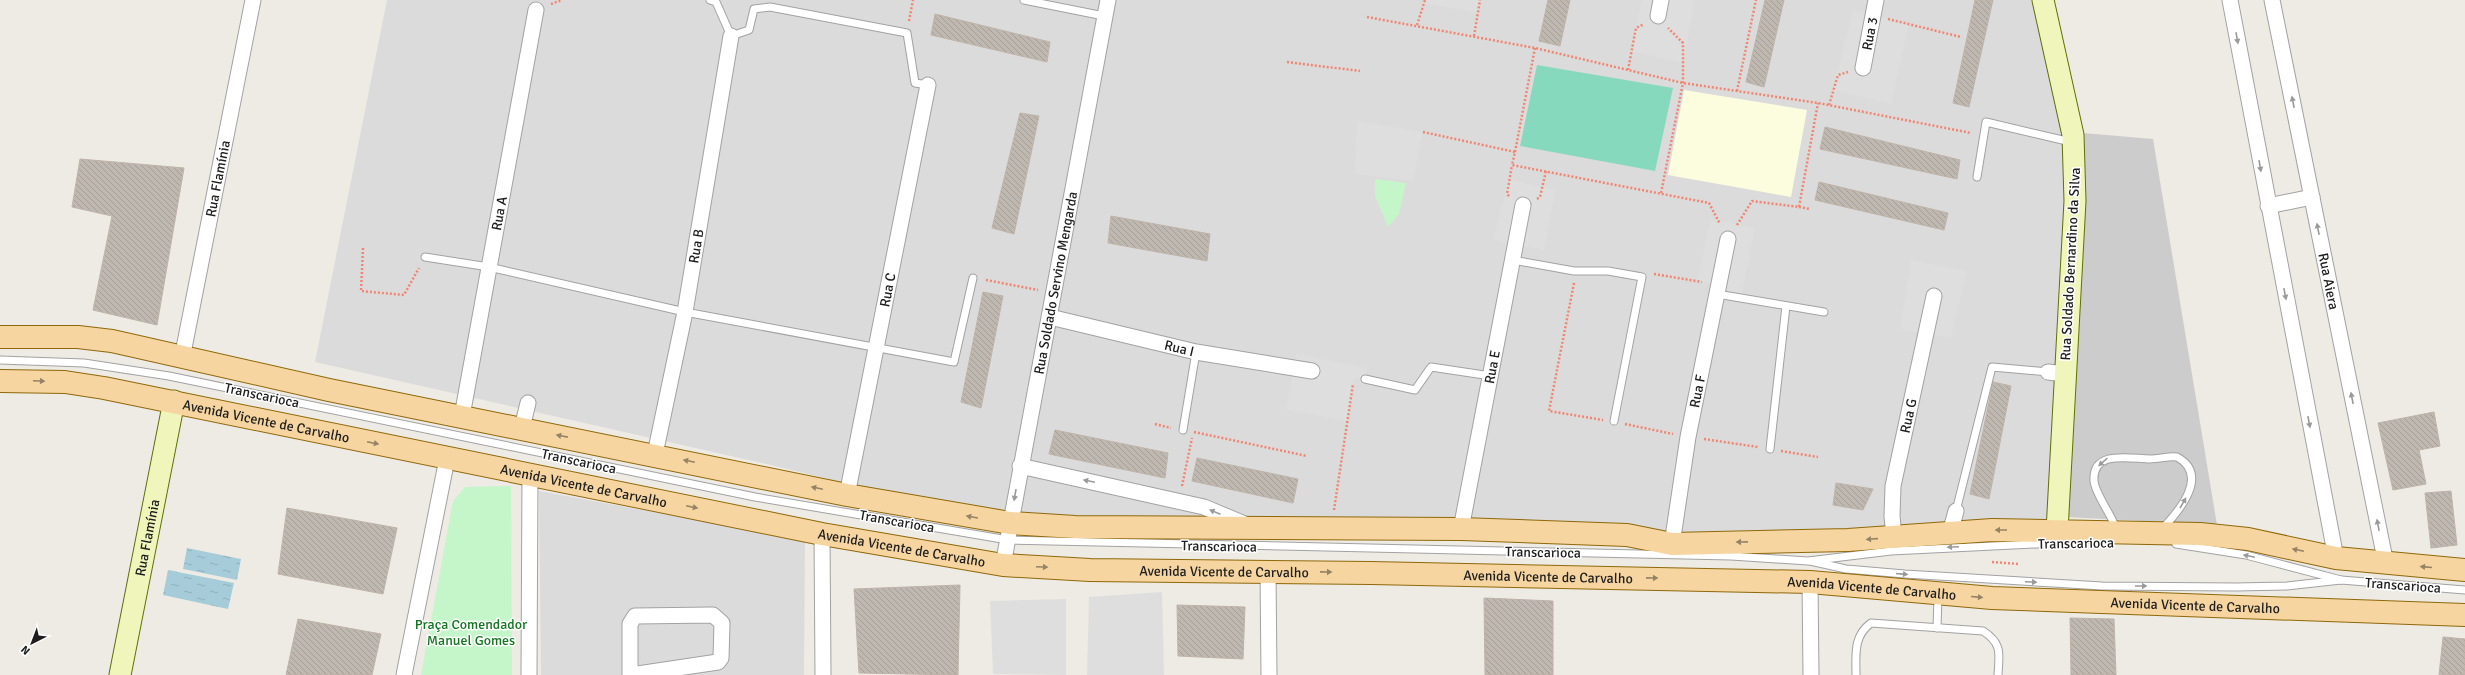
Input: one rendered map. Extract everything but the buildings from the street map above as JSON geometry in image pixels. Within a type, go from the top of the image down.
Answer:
[{"type":"main road","points":[[0,337],[78,336],[112,341],[329,390],[655,454],[847,495],[1009,532],[1075,527],[1461,529],[1627,535],[1672,544],[1848,540],[1992,530],[2057,530],[2117,532],[2162,538],[2248,539],[2336,558],[2386,564],[2465,570]]},
{"type":"main road","name":"Avenida Vicente de Carvalho","points":[[0,381],[65,382],[174,400],[447,459],[530,473],[822,534],[1003,565],[1090,570],[1268,571],[1810,582],[1992,598],[2465,615]]},
{"type":"street","name":"Rua Flamínia","points":[[182,358],[253,0]]},
{"type":"street","name":"Rua Soldado Servino Mengarda","points":[[1003,565],[1020,466],[1050,317],[1108,0]]},
{"type":"street","points":[[1658,16],[1661,0]]},
{"type":"street","name":"Rua 3","points":[[1863,68],[1876,0]]},
{"type":"street","name":"Rua Soldado Bernardino da Silva","points":[[2043,0],[2074,143],[2075,201],[2057,373],[2057,530]]},
{"type":"street","points":[[2230,0],[2336,558]]},
{"type":"street","name":"Rua Aiera","points":[[2272,0],[2386,564]]},
{"type":"street","name":"Rua A","points":[[462,416],[536,10]]},
{"type":"street","name":"Rua B","points":[[655,454],[685,312],[731,36]]},
{"type":"street","name":"Rua C","points":[[847,495],[928,85]]},
{"type":"street","points":[[2268,206],[2312,196]]},
{"type":"street","name":"Rua E","points":[[1461,529],[1492,376],[1522,205]]},
{"type":"street","name":"Rua F","points":[[1672,544],[1688,437],[1728,239]]},
{"type":"street","name":"Rua G","points":[[1894,537],[1892,516],[1893,486],[1934,296]]},
{"type":"street","name":"Rua I","points":[[1050,317],[1196,352],[1312,371]]},
{"type":"street","name":"Rua Flamínia","points":[[120,675],[174,400]]},
{"type":"street","points":[[522,428],[528,402]]},
{"type":"street","points":[[404,675],[447,459]]},
{"type":"street","points":[[1020,466],[1204,507],[1251,527]]},
{"type":"street","points":[[529,675],[530,473]]},
{"type":"street","points":[[1950,533],[1956,511]]},
{"type":"street","points":[[822,534],[823,675]]},
{"type":"street","points":[[1268,571],[1269,675]]},
{"type":"street","points":[[1810,582],[1811,675]]},
{"type":"street","points":[[713,615],[722,623],[721,658],[718,662],[631,675],[630,624],[635,616],[713,615]]},
{"type":"lane","points":[[710,0],[716,2],[731,36],[749,30],[754,9],[770,7],[907,33],[915,83],[928,85]]},
{"type":"lane","points":[[1024,0],[1104,16]]},
{"type":"lane","points":[[1977,177],[1986,122],[2074,143]]},
{"type":"lane","points":[[425,257],[489,267],[685,312],[876,349],[954,362],[973,278]]},
{"type":"lane","points":[[1513,260],[1576,271],[1608,271],[1642,277],[1614,422]]},
{"type":"lane","points":[[1719,289],[1786,306],[1824,312]]},
{"type":"lane","points":[[1770,449],[1786,306]]},
{"type":"lane","points":[[1183,430],[1196,352]]},
{"type":"lane","name":"Transcarioca","points":[[0,360],[84,363],[169,376],[755,497],[1009,532],[1731,556],[1808,561],[1846,569],[1992,581],[2102,586],[2265,587],[2341,580],[2465,590]]},
{"type":"lane","points":[[1365,379],[1414,390],[1431,367],[1492,376]]},
{"type":"lane","points":[[1956,511],[1992,367],[2057,373]]},
{"type":"lane","points":[[2117,532],[2113,516],[2101,499],[2094,481],[2097,468],[2101,463],[2109,458],[2116,457],[2151,459],[2177,457],[2188,467],[2192,481],[2183,504],[2162,538]]},
{"type":"lane","name":"Transcarioca","points":[[2162,538],[2246,555],[2341,580]]},
{"type":"lane","name":"Transcarioca","points":[[1808,561],[1891,551],[2088,542]]},
{"type":"lane","points":[[1936,628],[1938,594]]},
{"type":"lane","points":[[1856,675],[1857,642],[1860,634],[1872,623],[1984,631],[1991,636],[1999,650],[1998,675]]},
{"type":"path","points":[[907,33],[913,0]]},
{"type":"path","points":[[1417,25],[1425,0]]},
{"type":"path","points":[[1474,36],[1480,0]]},
{"type":"path","points":[[1737,91],[1756,0]]},
{"type":"path","points":[[1873,15],[1961,37]]},
{"type":"path","points":[[1628,70],[1636,28],[1658,16],[1683,43],[1683,83],[1661,193]]},
{"type":"path","points":[[1367,17],[1417,25],[1535,48],[1683,83],[1818,103],[1984,135]]},
{"type":"path","points":[[1535,48],[1512,164],[1709,203],[1728,239],[1752,201],[1810,209]]},
{"type":"path","points":[[1287,62],[1360,71]]},
{"type":"path","points":[[1829,105],[1838,75],[1863,68]]},
{"type":"path","points":[[1799,207],[1818,103]]},
{"type":"path","points":[[1424,132],[1515,152]]},
{"type":"path","points":[[363,248],[361,291],[404,295],[425,257]]},
{"type":"path","points":[[1549,411],[1576,271]]},
{"type":"path","points":[[1642,277],[1649,273],[1719,289]]},
{"type":"path","points":[[973,278],[1054,293]]},
{"type":"path","points":[[1334,511],[1354,378]]},
{"type":"path","points":[[1154,424],[1307,456]]},
{"type":"path","points":[[1179,501],[1194,432]]},
{"type":"path","points":[[1992,562],[2019,564]]},
{"type":"shaded area","points":[[387,0],[2038,0],[2072,159],[2056,522],[1804,538],[1010,523],[775,466],[315,362]]},
{"type":"shaded area","points":[[1425,0],[1481,0],[1478,13],[1424,3]]},
{"type":"shaded area","points":[[1642,0],[1695,0],[1683,63],[1631,51]]},
{"type":"shaded area","points":[[1853,10],[1909,24],[1891,104],[1833,90]]},
{"type":"shaded area","points":[[1684,90],[1807,110],[1791,197],[1668,175]]},
{"type":"shaded area","points":[[1357,121],[1423,132],[1413,181],[1355,174]]},
{"type":"shaded area","points":[[2083,133],[2153,139],[2217,525],[2066,517]]},
{"type":"shaded area","points":[[1509,179],[1555,191],[1544,250],[1493,240]]},
{"type":"shaded area","points":[[1711,219],[1755,228],[1741,298],[1717,294],[1720,285],[1697,281]]},
{"type":"shaded area","points":[[1911,260],[1967,271],[1951,338],[1900,329]]},
{"type":"shaded area","points":[[1296,354],[1367,368],[1365,379],[1354,378],[1348,421],[1286,410]]},
{"type":"shaded area","points":[[539,491],[805,540],[804,675],[541,675]]},
{"type":"shaded area","points":[[1162,592],[1164,675],[1087,675],[1089,597]]},
{"type":"shaded area","points":[[1066,599],[1066,675],[993,674],[990,601]]},
{"type":"green space","points":[[1537,65],[1673,88],[1655,171],[1520,146]]},
{"type":"green space","points":[[1375,179],[1406,183],[1399,214],[1388,227],[1375,196]]},
{"type":"green space","name":"Praça Comendador Manuel Gomes","points":[[511,486],[512,675],[421,675],[453,501],[465,487]]},
{"type":"water","points":[[187,548],[241,559],[237,580],[183,569]]},
{"type":"water","points":[[168,570],[234,583],[228,609],[163,595]]}]
